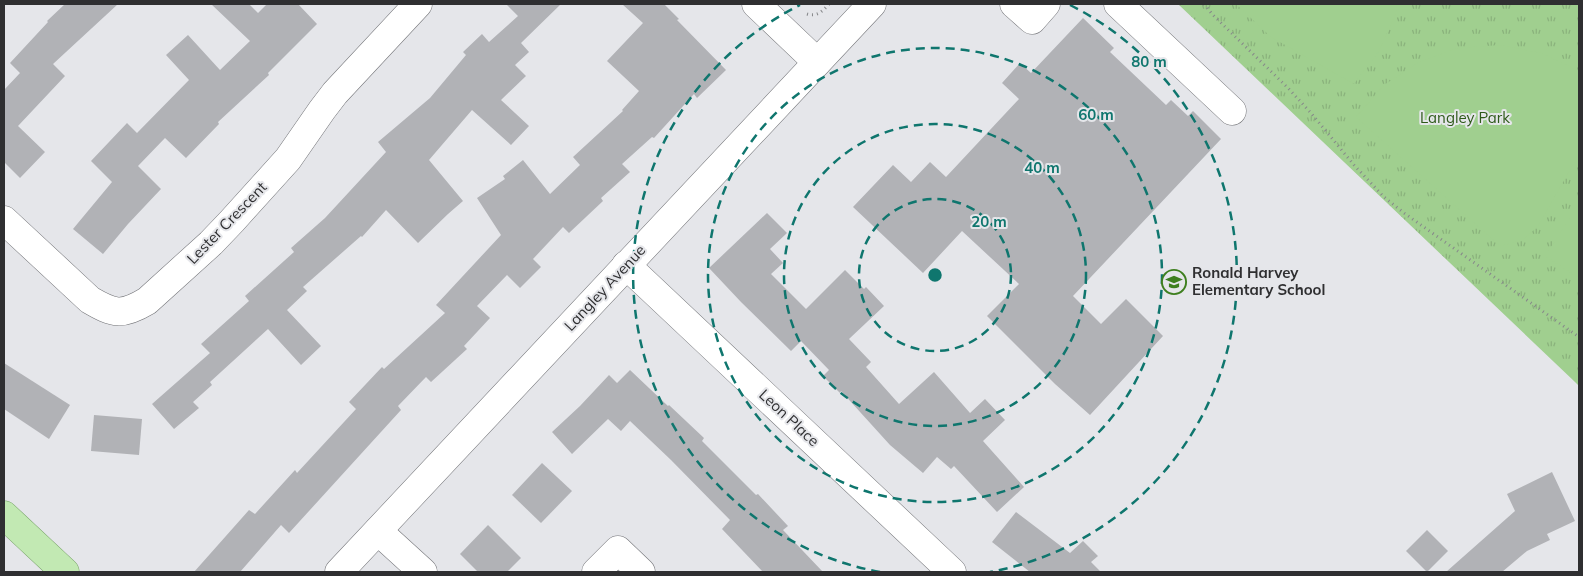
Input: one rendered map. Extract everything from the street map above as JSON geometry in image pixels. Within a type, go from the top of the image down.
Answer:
[{"type":"main road","points":[[4,515],[65,572]]},
{"type":"street","name":"Lester Crescent","points":[[4,220],[90,300],[104,308],[116,312],[127,311],[147,301],[212,243],[288,159],[335,93],[418,4]]},
{"type":"street","points":[[756,4],[817,62]]},
{"type":"street","name":"Langley Avenue","points":[[338,572],[872,4]]},
{"type":"street","points":[[1014,4],[1032,20],[1046,4]]},
{"type":"street","points":[[1118,4],[1232,111]]},
{"type":"street","name":"Leon Place","points":[[626,265],[952,572]]},
{"type":"street","points":[[378,531],[423,572]]},
{"type":"street","points":[[596,572],[618,550],[641,572]]},
{"type":"path","points":[[805,13],[812,16],[816,15],[829,4]]},
{"type":"path","points":[[1204,4],[1288,88],[1384,197],[1412,219],[1579,337]]},
{"type":"green space","name":"Langley Park","points":[[1178,4],[1579,4],[1579,386],[1575,382]]},
{"type":"green space","points":[[1236,4],[1397,4],[1396,13],[1379,51],[1354,84],[1271,37]]},
{"type":"green space","points":[[1500,45],[1541,53],[1579,71],[1579,154],[1538,226],[1523,240],[1500,246],[1356,117],[1384,85],[1419,62],[1458,48]]},
{"type":"green space","points":[[1579,204],[1579,278],[1545,256]]},
{"type":"building","points":[[65,4],[118,4],[53,64],[65,76],[18,126],[45,152],[20,178],[4,162],[4,90],[20,73],[10,63],[47,21]]},
{"type":"building","points":[[211,4],[249,4],[258,13],[267,4],[298,4],[317,24],[268,73],[269,75],[218,122],[219,124],[186,158],[165,138],[138,166],[161,189],[103,254],[73,229],[112,182],[91,161],[127,123],[137,133],[189,80],[166,55],[188,35],[220,70],[250,41]]},
{"type":"building","points":[[506,4],[561,4],[521,43],[529,52],[515,65],[526,76],[501,100],[529,126],[511,145],[472,110],[429,160],[463,201],[418,243],[386,210],[362,237],[303,287],[307,291],[287,310],[321,346],[301,365],[268,329],[210,382],[212,385],[193,402],[199,408],[174,429],[152,404],[210,353],[201,344],[249,301],[245,296],[294,252],[291,248],[325,218],[386,152],[378,142],[430,98],[466,55],[463,52],[482,34],[489,42],[518,16]]},
{"type":"building","points":[[622,4],[664,4],[726,70],[697,98],[694,94],[654,138],[652,137],[622,164],[630,172],[601,198],[603,201],[569,233],[563,227],[533,259],[541,267],[520,288],[507,275],[477,306],[490,318],[464,346],[467,349],[431,382],[426,377],[398,406],[401,410],[289,533],[281,525],[240,572],[194,572],[249,510],[255,514],[295,470],[297,473],[356,409],[349,402],[382,367],[384,369],[445,313],[436,305],[501,235],[477,198],[505,179],[503,176],[523,160],[550,194],[580,165],[573,157],[623,111],[639,91],[607,61],[643,23]]},
{"type":"building","points":[[1083,18],[1114,48],[1110,52],[1166,105],[1171,100],[1188,116],[1193,111],[1221,139],[1073,296],[1101,324],[1126,299],[1163,336],[1090,415],[1055,384],[987,316],[1019,284],[962,231],[923,273],[853,207],[893,165],[911,182],[930,162],[946,177],[1019,99],[1002,83],[1020,63],[1031,73]]},
{"type":"building","points":[[767,213],[787,233],[770,249],[783,263],[771,274],[806,309],[845,270],[864,289],[866,287],[884,306],[849,339],[871,362],[866,367],[899,404],[934,372],[970,413],[985,399],[1005,420],[983,441],[1024,487],[997,512],[954,466],[951,469],[937,457],[923,473],[890,445],[841,391],[840,393],[823,376],[829,370],[801,341],[791,351],[709,268]]},
{"type":"building","points":[[4,363],[70,405],[49,439],[4,409]]},
{"type":"building","points":[[630,370],[704,438],[702,441],[756,495],[758,494],[788,526],[783,530],[823,572],[763,572],[722,529],[730,520],[630,421],[621,431],[608,419],[572,454],[552,432],[609,375],[617,383]]},
{"type":"building","points":[[94,415],[142,419],[139,455],[91,451]]},
{"type":"building","points":[[542,463],[572,491],[541,523],[512,495]]},
{"type":"building","points":[[1552,472],[1575,521],[1547,534],[1550,540],[1527,551],[1502,572],[1446,572],[1515,511],[1507,494]]},
{"type":"building","points":[[1016,512],[1070,553],[1083,541],[1098,556],[1091,562],[1101,572],[1030,572],[992,542]]},
{"type":"building","points":[[488,525],[521,558],[507,572],[478,572],[460,554]]},
{"type":"building","points":[[1427,530],[1448,551],[1427,572],[1406,551]]},
{"type":"place","name":"Ronald Harvey Elementary School","points":[[1174,282]]}]
